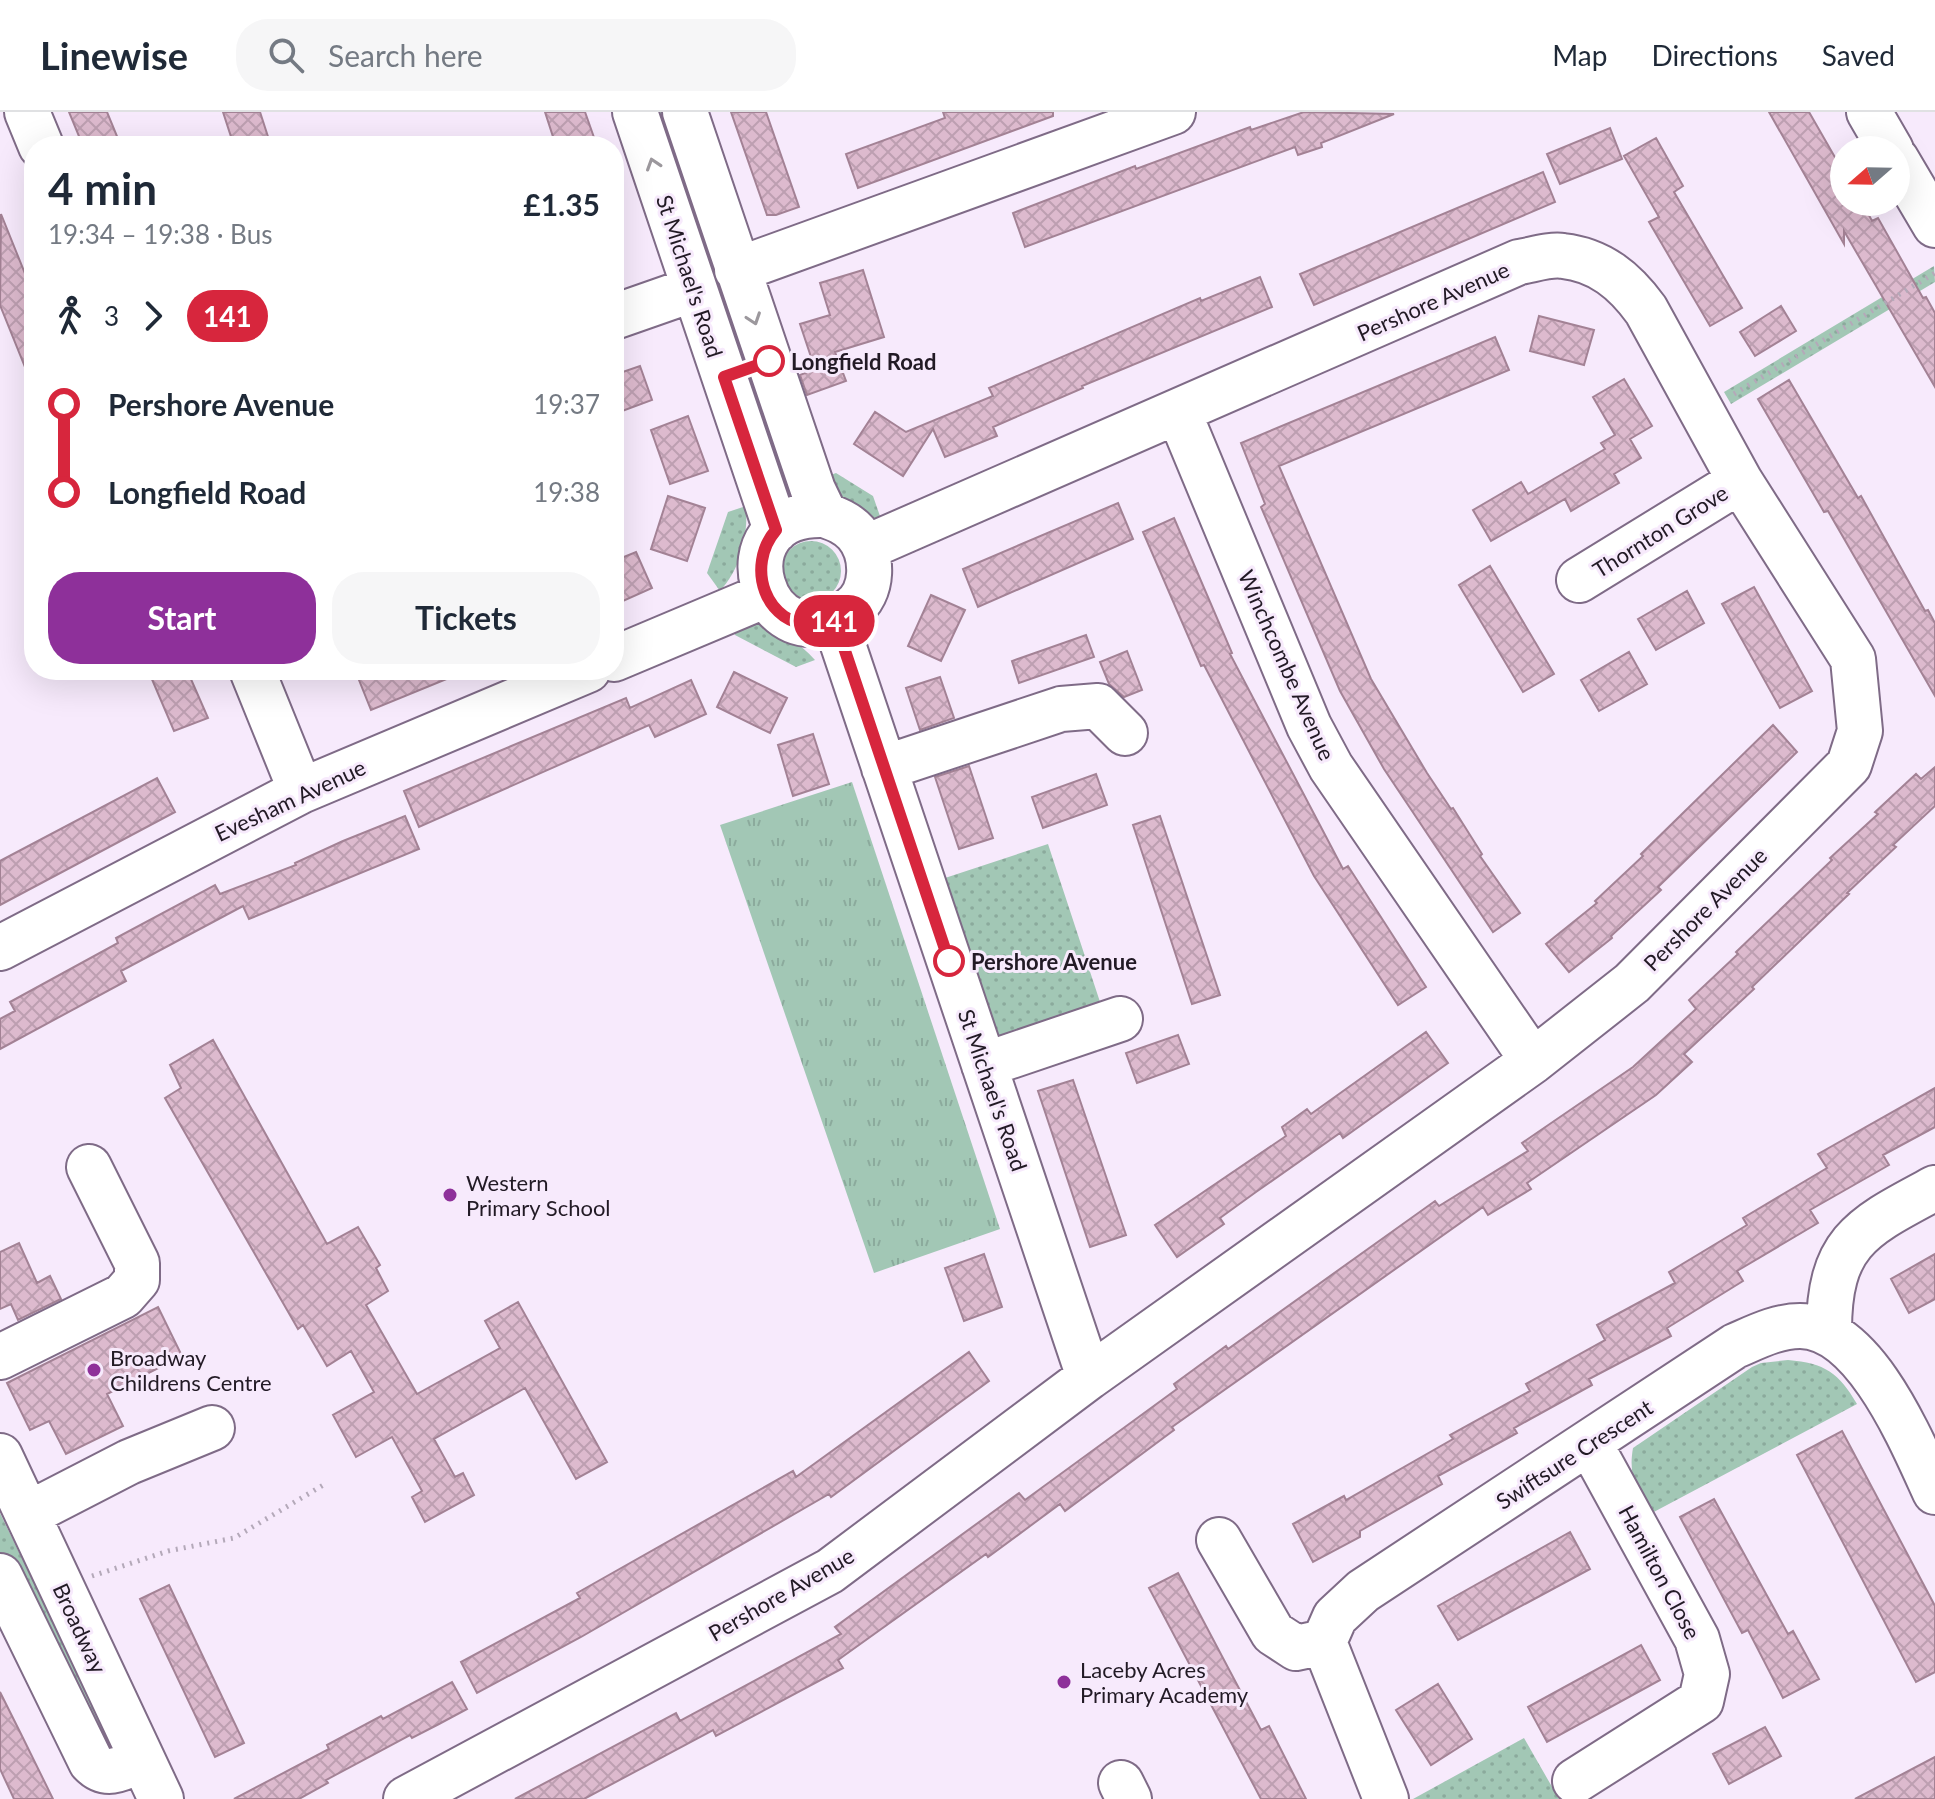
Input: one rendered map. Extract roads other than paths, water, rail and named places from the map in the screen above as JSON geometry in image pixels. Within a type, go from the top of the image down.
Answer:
[{"type":"street","points":[[27,112],[37,136]]},
{"type":"street","name":"St Michael's Road","points":[[635,112],[776,530]]},
{"type":"street","points":[[685,112],[813,490],[825,515]]},
{"type":"street","points":[[737,270],[1173,112]]},
{"type":"street","points":[[1869,112],[1883,136]]},
{"type":"street","points":[[1910,183],[1935,225]]},
{"type":"street","name":"Pershore Avenue","points":[[406,1799],[830,1571],[1089,1377],[1533,1061],[1632,983],[1849,765],[1860,731],[1853,659],[1740,481],[1646,310],[1629,287],[1603,267],[1562,255],[1519,262],[865,548]]},
{"type":"street","points":[[624,314],[694,289]]},
{"type":"street","points":[[724,377],[769,361]]},
{"type":"street","name":"Winchcombe Avenue","points":[[1179,413],[1309,726],[1331,767],[1533,1061]]},
{"type":"street","name":"Thornton Grove","points":[[1579,580],[1740,481]]},
{"type":"street","points":[[811,514],[825,515],[843,522],[857,534],[865,548],[870,573],[865,591],[855,607],[835,621],[816,625],[797,622],[781,613],[766,595],[760,577],[761,558],[768,539],[776,530],[792,519],[811,514]]},
{"type":"street","points":[[624,655],[766,595]]},
{"type":"street","name":"St Michael's Road","points":[[835,621],[1089,1377]]},
{"type":"street","points":[[256,680],[301,791]]},
{"type":"street","name":"Evesham Avenue","points":[[0,948],[301,791],[564,680]]},
{"type":"street","points":[[884,768],[1061,709],[1098,706],[1125,733]]},
{"type":"street","points":[[984,1065],[1120,1019]]},
{"type":"street","points":[[0,1357],[123,1296],[137,1280],[137,1263],[89,1167]]},
{"type":"street","points":[[1935,1188],[1887,1214],[1857,1237],[1836,1266],[1829,1300],[1829,1331],[1854,1350],[1875,1375],[1935,1492]]},
{"type":"street","name":"Swiftsure Crescent","points":[[1324,1642],[1335,1617],[1363,1591],[1735,1346],[1765,1332],[1800,1326],[1829,1331]]},
{"type":"street","points":[[28,1514],[129,1462],[212,1428]]},
{"type":"street","name":"Hamilton Close","points":[[1575,1781],[1701,1701],[1707,1674],[1697,1639],[1590,1444]]},
{"type":"street","name":"Broadway","points":[[0,1456],[161,1799]]},
{"type":"street","points":[[1219,1540],[1273,1633],[1296,1648],[1324,1642],[1386,1799]]},
{"type":"street","points":[[0,1576],[91,1762],[99,1771],[114,1772],[142,1759]]},
{"type":"place","name":"Longfield Road","points":[[769,361]]},
{"type":"place","name":"Pershore Avenue","points":[[949,961]]},
{"type":"place","name":"Western Primary School","points":[[450,1195]]},
{"type":"place","name":"Broadway Childrens Centre","points":[[94,1370]]},
{"type":"place","name":"Laceby Acres Primary Academy","points":[[1064,1682]]}]
